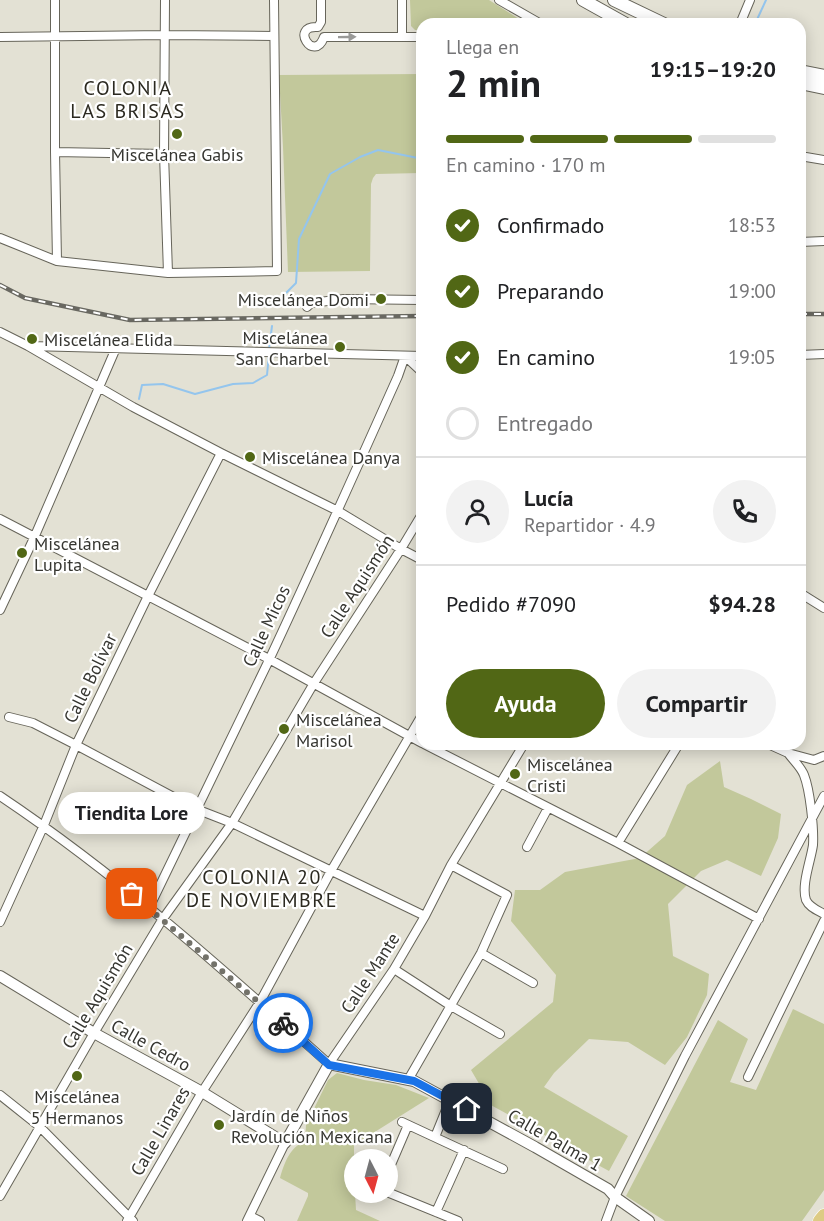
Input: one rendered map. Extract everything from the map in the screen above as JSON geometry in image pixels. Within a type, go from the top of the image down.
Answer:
[{"type":"main road","points":[[583,0],[614,18]]},
{"type":"main road","points":[[619,1],[652,18]]},
{"type":"main road","points":[[806,72],[824,76]]},
{"type":"main road","points":[[806,84],[824,88]]},
{"type":"main road","points":[[820,1221],[824,1216]]},
{"type":"street","points":[[55,0],[57,261]]},
{"type":"street","points":[[165,0],[164,154],[168,273]]},
{"type":"street","points":[[0,237],[57,261],[168,273],[277,271],[274,0]]},
{"type":"street","points":[[321,0],[321,22],[318,27],[311,27],[304,36],[310,46],[318,46],[324,38],[416,37]]},
{"type":"street","points":[[402,0],[402,36]]},
{"type":"street","points":[[499,0],[530,18]]},
{"type":"street","points":[[742,18],[750,0]]},
{"type":"street","points":[[619,1],[621,18]]},
{"type":"street","points":[[0,37],[273,36]]},
{"type":"street","points":[[55,152],[164,154]]},
{"type":"street","points":[[806,157],[824,160]]},
{"type":"street","points":[[806,240],[821,242]]},
{"type":"street","points":[[307,307],[310,303],[344,299],[416,300]]},
{"type":"street","points":[[0,332],[133,407],[338,511],[416,557]]},
{"type":"street","points":[[28,346],[416,356]]},
{"type":"street","points":[[0,610],[34,538],[116,348]]},
{"type":"street","points":[[806,355],[824,354]]},
{"type":"street","points":[[405,356],[416,366]]},
{"type":"street","name":"Calle Micos","points":[[149,908],[338,511],[394,386],[405,356]]},
{"type":"street","name":"Calle Bolívar","points":[[0,922],[44,825],[76,744],[221,453]]},
{"type":"street","points":[[0,519],[269,659],[416,740]]},
{"type":"street","name":"Calle Aquismón","points":[[0,1196],[162,920],[232,823],[314,683],[416,524]]},
{"type":"street","points":[[806,597],[824,608]]},
{"type":"street","points":[[9,717],[33,723],[196,809],[232,823],[425,916]]},
{"type":"street","name":"Calle Linares","points":[[130,1220],[202,1092],[260,1002],[331,871],[416,725]]},
{"type":"street","points":[[437,750],[618,843],[759,919]]},
{"type":"street","name":"Calle Mante","points":[[249,1218],[285,1143],[329,1065],[394,969],[451,865],[520,750]]},
{"type":"street","points":[[618,843],[675,750]]},
{"type":"street","points":[[781,750],[814,760],[824,756]]},
{"type":"street","points":[[788,753],[804,774],[812,819],[813,844],[805,898],[809,905],[824,914]]},
{"type":"street","points":[[0,796],[44,825],[149,908],[260,1002],[329,1065]]},
{"type":"street","points":[[606,1221],[615,1197],[685,1056],[824,796]]},
{"type":"street","points":[[527,847],[548,808]]},
{"type":"street","points":[[408,1080],[481,953],[507,895],[451,865]]},
{"type":"street","points":[[748,1077],[824,921]]},
{"type":"street","points":[[481,953],[533,983]]},
{"type":"street","points":[[394,969],[500,1034]]},
{"type":"street","name":"Calle Cedro","points":[[0,976],[94,1033],[202,1092],[285,1143]]},
{"type":"street","name":"Calle Palma 1","points":[[329,1065],[414,1081],[608,1189],[615,1197],[649,1221]]},
{"type":"street","points":[[0,1095],[39,1126],[130,1220]]},
{"type":"street","points":[[435,1137],[450,1100]]},
{"type":"street","points":[[396,1149],[405,1123],[503,1169]]},
{"type":"street","points":[[436,1212],[464,1150]]},
{"type":"street","points":[[398,1196],[458,1221]]},
{"type":"street","points":[[249,1218],[260,1221]]},
{"type":"green space","points":[[410,0],[489,0],[518,18],[416,18],[416,30],[411,26]]},
{"type":"green space","points":[[416,74],[416,173],[376,174],[373,178],[371,184],[370,271],[288,272],[279,75]]},
{"type":"green space","points":[[720,761],[724,787],[781,814],[778,838],[761,876],[727,860],[701,871],[668,904],[673,956],[709,974],[707,995],[687,1037],[665,1065],[628,1042],[589,1039],[554,1073],[544,1087],[628,1136],[609,1171],[487,1103],[471,1070],[553,1002],[556,975],[511,921],[515,890],[540,890],[565,872],[640,858],[665,836],[687,785]]},
{"type":"green space","points":[[793,1009],[824,1024],[824,1190],[802,1221],[665,1221],[626,1196],[718,1020],[748,1039],[730,1082],[756,1090]]},
{"type":"green space","points":[[337,1073],[396,1085],[429,1098],[354,1145],[354,1149],[344,1149],[344,1203],[356,1203],[356,1210],[380,1221],[297,1221],[308,1193],[280,1178],[292,1151],[305,1142],[306,1125],[328,1080]]},
{"type":"waterway","points":[[758,18],[766,0]]},
{"type":"waterway","points":[[275,304],[296,283],[299,239],[330,174],[378,150],[416,158]]},
{"type":"waterway","points":[[269,349],[272,326]]},
{"type":"waterway","points":[[139,399],[142,385],[163,384],[195,394],[233,384],[253,383],[267,375],[269,354]]},
{"type":"railway","points":[[0,285],[25,298],[130,320],[416,316]]},
{"type":"railway","points":[[806,314],[824,314]]},
{"type":"way so far","points":[[132,894],[283,1023]]},
{"type":"place","name":"Miscelánea Gabis","points":[[177,134]]},
{"type":"place","name":"Miscelánea Domi","points":[[381,299]]},
{"type":"place","name":"Miscelánea Elida","points":[[32,339]]},
{"type":"place","name":"Miscelánea San Charbel","points":[[340,347]]},
{"type":"place","name":"Miscelánea Danya","points":[[250,457]]},
{"type":"place","name":"Miscelánea Lupita","points":[[22,553]]},
{"type":"place","name":"Miscelánea Marisol","points":[[284,729]]},
{"type":"place","name":"Miscelánea Cristi","points":[[515,774]]},
{"type":"place","name":"Tiendita Lore","points":[[132,894]]},
{"type":"place","name":"Miscelánea 5 Hermanos","points":[[77,1076]]},
{"type":"place","name":"Jardín de Niños Revolución Mexicana","points":[[219,1125]]},
{"type":"district","name":"COLONIA LAS BRISAS","points":[[128,100]]},
{"type":"district","name":"COLONIA 20 DE NOVIEMBRE","points":[[262,888]]},
{"type":"route","points":[[283,1023],[329,1065],[414,1081],[467,1109]]}]
